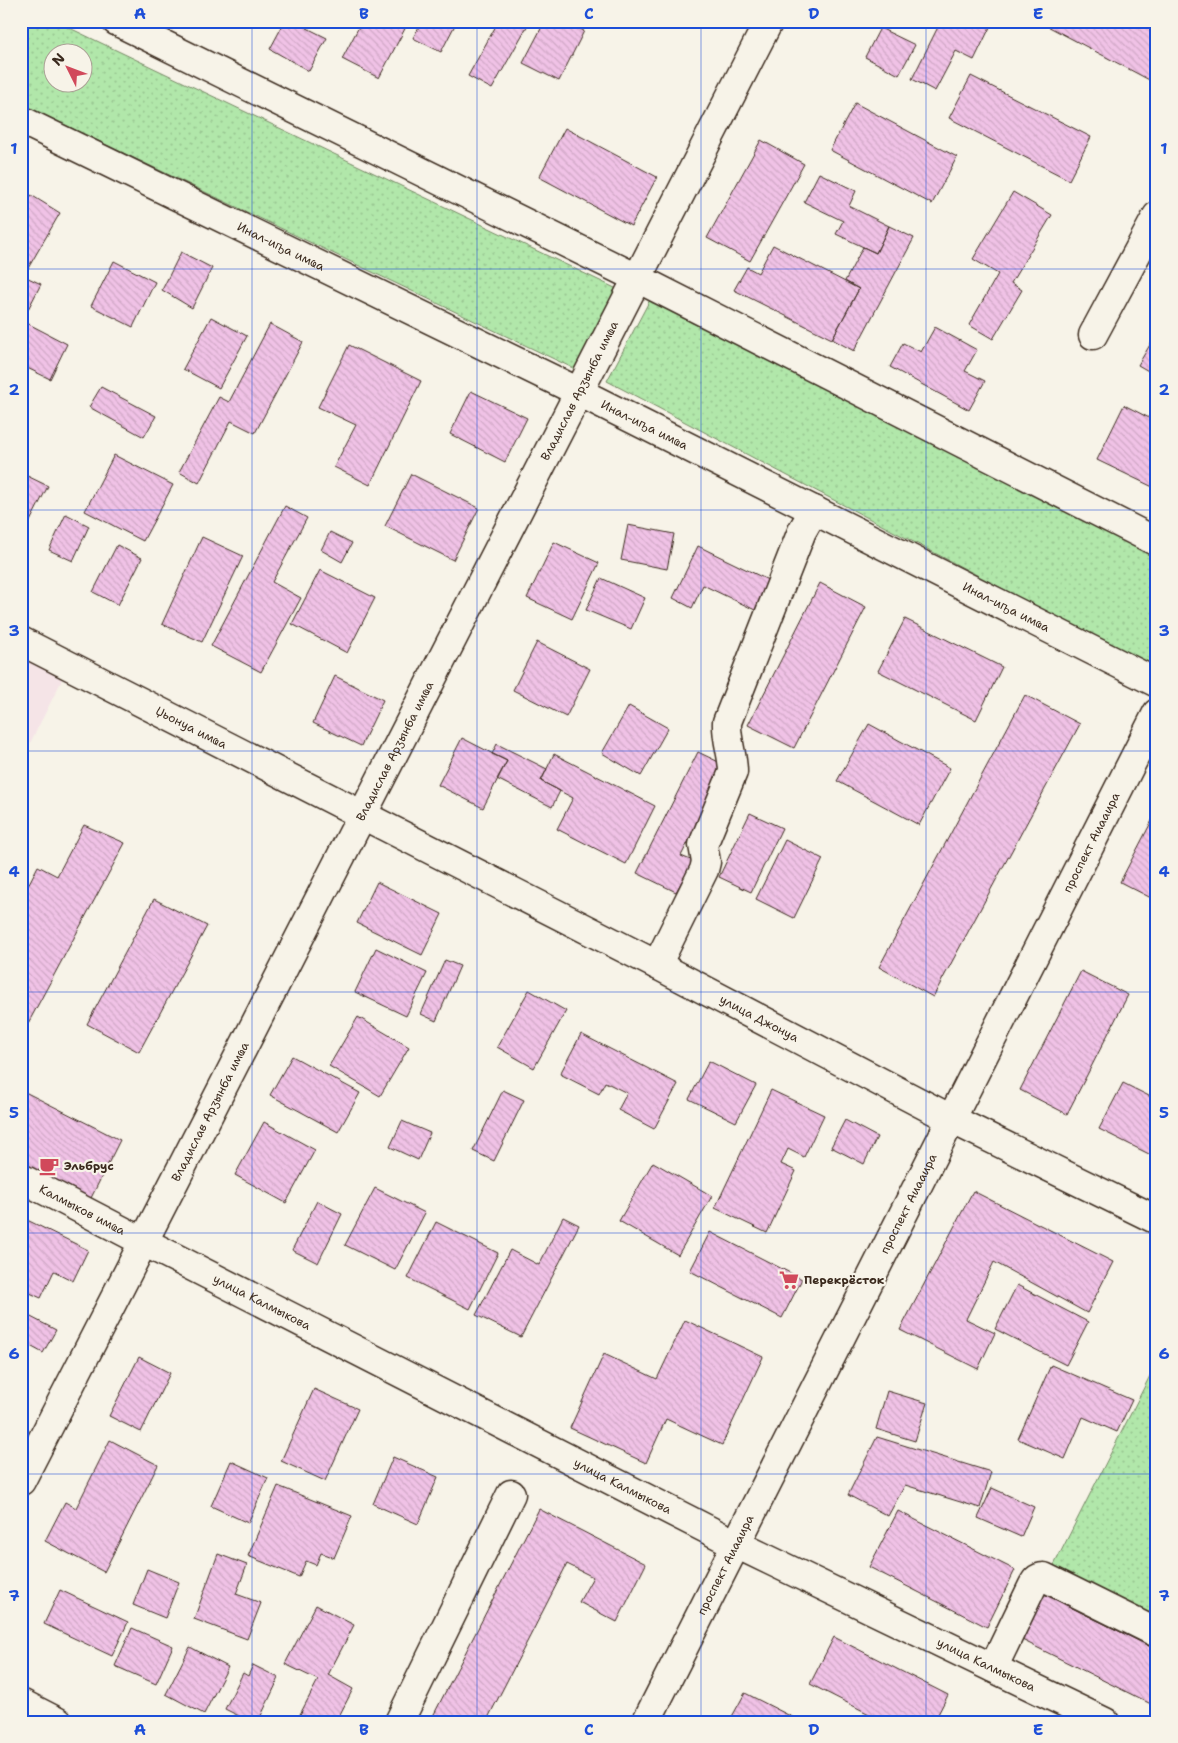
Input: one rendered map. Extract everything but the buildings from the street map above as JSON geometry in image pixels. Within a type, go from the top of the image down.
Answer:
[{"type":"street","points":[[116,21],[637,278],[1157,542]]},
{"type":"street","name":"Владислав Арӡынба имҩа","points":[[21,1481],[769,21]]},
{"type":"street","name":"Инал-иҧа имҩа","points":[[21,120],[579,392],[1157,683]]},
{"type":"street","points":[[1093,335],[1157,216]]},
{"type":"street","points":[[657,965],[704,870],[706,862],[703,844],[733,772],[733,759],[728,742],[727,722],[802,531],[814,510]]},
{"type":"street","name":"Џьонуа имҩа","points":[[21,641],[363,814]]},
{"type":"street","name":"проспект Аиааира","points":[[646,1722],[1157,713]]},
{"type":"street","name":"улица Джонуа","points":[[363,814],[951,1119],[1157,1220]]},
{"type":"street","name":"Калмыков имҩа","points":[[21,1178],[144,1242]]},
{"type":"street","name":"улица Калмыкова","points":[[144,1242],[736,1544],[1105,1722]]},
{"type":"street","points":[[399,1722],[511,1494]]},
{"type":"street","points":[[993,1668],[1032,1587],[1036,1580],[1041,1577],[1157,1633]]},
{"type":"street","points":[[21,1703],[58,1722]]},
{"type":"shaded area","points":[[21,641],[69,666],[21,761]]},
{"type":"green space","points":[[21,21],[55,21],[617,289],[577,370],[21,104]]},
{"type":"green space","points":[[653,294],[1157,558],[1157,654],[1150,666],[607,381]]},
{"type":"green space","points":[[1157,1362],[1157,1633],[1047,1579]]},
{"type":"place","name":"Эльбрус","points":[[49,1166]]},
{"type":"place","name":"Перекрёсток","points":[[789,1280]]}]
